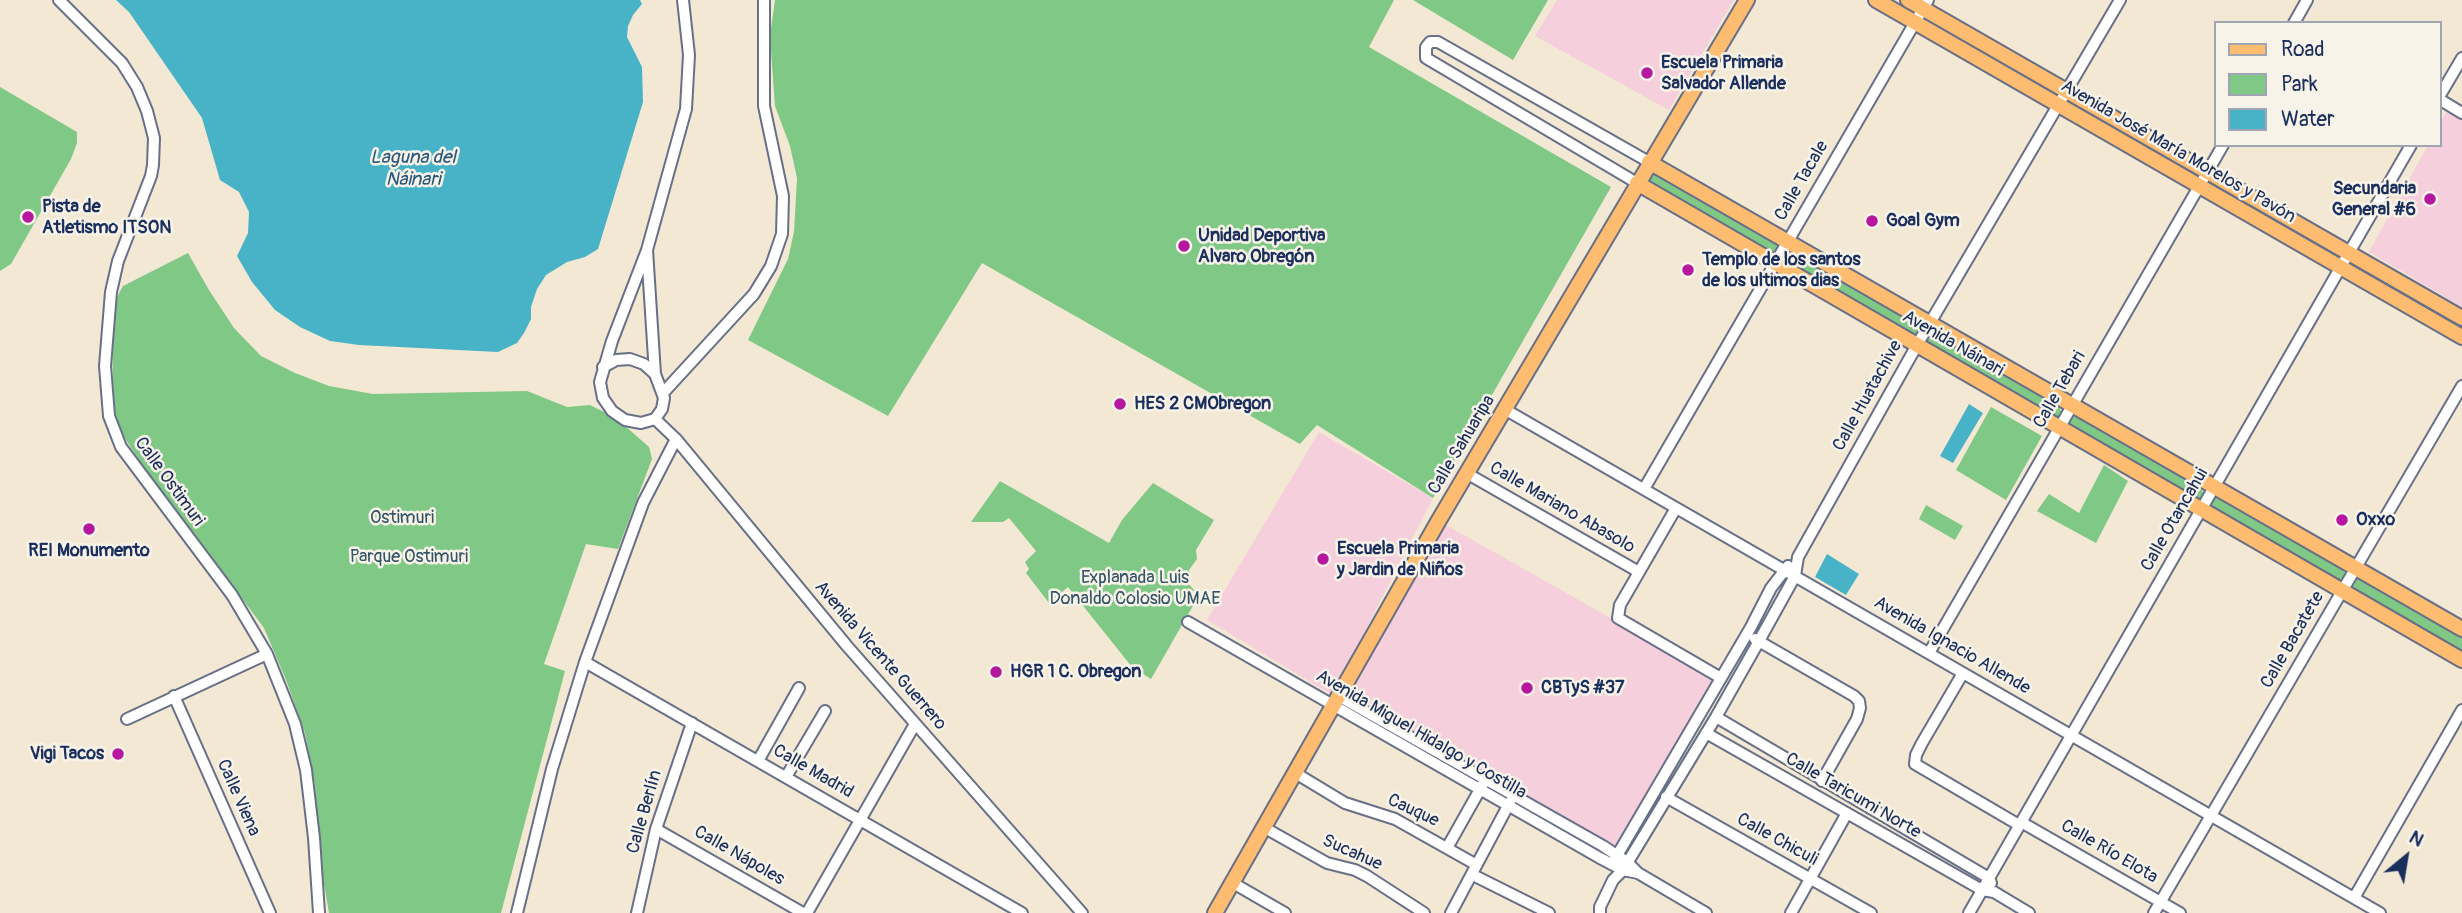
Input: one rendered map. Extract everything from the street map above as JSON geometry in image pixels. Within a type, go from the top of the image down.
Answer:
[{"type":"main road","name":"Calle Sahuaripa","points":[[1215,913],[1297,774],[1439,520],[1747,0]]},
{"type":"main road","name":"Avenida José María Morelos y Pavón","points":[[1876,0],[2462,337]]},
{"type":"main road","name":"Avenida José María Morelos y Pavón","points":[[1908,0],[1925,4],[2067,91],[2462,318]]},
{"type":"main road","name":"Avenida Náinari","points":[[1649,162],[2462,629]]},
{"type":"main road","name":"Avenida Náinari","points":[[1637,183],[2462,660]]},
{"type":"street","name":"Calle Ostimuri","points":[[58,0],[122,63],[137,87],[154,138],[151,176],[118,261],[111,292],[106,334],[105,390],[114,431],[135,466],[232,595],[267,654],[287,702],[306,770],[319,913]]},
{"type":"street","points":[[647,250],[655,374],[663,393],[662,409],[655,419],[633,422],[612,411],[601,390],[603,367],[647,250],[686,109],[689,55],[688,26],[683,0]]},
{"type":"street","points":[[663,393],[754,294],[771,266],[782,234],[783,196],[764,106],[764,0]]},
{"type":"street","name":"Calle Huatachive","points":[[1613,880],[1625,866],[1716,717],[1795,576],[1798,557],[1917,345],[2120,0]]},
{"type":"street","points":[[2296,19],[2307,0]]},
{"type":"street","name":"Calle Tacale","points":[[1644,489],[1925,4]]},
{"type":"street","name":"Avenida Náinari","points":[[1637,183],[1426,58],[1424,50],[1430,42],[1438,42],[1649,162]]},
{"type":"street","points":[[2441,95],[2462,58]]},
{"type":"street","points":[[2441,99],[2462,113]]},
{"type":"street","name":"Calle Tebari","points":[[1929,653],[2222,147]]},
{"type":"street","name":"Calle Otancahui","points":[[1969,913],[2410,147]]},
{"type":"street","points":[[603,367],[616,360],[631,359],[644,364],[655,374]]},
{"type":"street","name":"Calle Bacatete","points":[[2154,913],[2462,386]]},
{"type":"street","name":"Avenida Ignacio Allende","points":[[1506,410],[2380,913]]},
{"type":"street","name":"Avenida Vicente Guerrero","points":[[655,419],[676,439],[847,646],[1082,913]]},
{"type":"street","points":[[517,913],[552,769],[585,662],[643,503],[676,439]]},
{"type":"street","name":"Calle Mariano Abasolo","points":[[1468,474],[1639,572]]},
{"type":"street","points":[[1676,508],[1620,605],[1618,618],[1721,678]]},
{"type":"street","name":"Calle Huatachive","points":[[1614,860],[1783,569],[1798,557]]},
{"type":"street","name":"Avenida Miguel Hidalgo y Costilla","points":[[1188,622],[1337,701],[1483,784],[1514,795],[1614,860]]},
{"type":"street","points":[[1746,634],[1854,696],[1858,701],[1860,709],[1857,719],[1822,781]]},
{"type":"street","points":[[127,719],[267,654]]},
{"type":"street","name":"Calle Madrid","points":[[585,662],[1022,913]]},
{"type":"street","name":"Calle Río Elota","points":[[1963,673],[1916,754],[1915,764],[2180,913]]},
{"type":"street","points":[[758,761],[799,688]]},
{"type":"street","name":"Calle Viena","points":[[174,696],[270,913]]},
{"type":"street","points":[[2354,898],[2462,710]]},
{"type":"street","points":[[786,777],[825,711]]},
{"type":"street","name":"Calle Taricumi Norte","points":[[1716,717],[1989,878]]},
{"type":"street","name":"Calle Berlín","points":[[637,913],[656,829],[692,723]]},
{"type":"street","points":[[805,913],[915,724]]},
{"type":"street","name":"Calle Taricumi Norte","points":[[1706,733],[1982,890]]},
{"type":"street","name":"Cauque","points":[[1297,774],[1345,803],[1395,819],[1447,848],[1474,869],[1549,913]]},
{"type":"street","points":[[1447,848],[1483,784]]},
{"type":"street","name":"Avenida Miguel Hidalgo y Costilla","points":[[1483,784],[1508,806],[1614,860],[1706,913]]},
{"type":"street","points":[[1451,913],[1514,795]]},
{"type":"street","name":"Calle Chiculi","points":[[1666,797],[1871,913]]},
{"type":"street","points":[[1791,913],[1847,813]]},
{"type":"street","name":"Sucahue","points":[[1265,828],[1327,863],[1360,872],[1406,908],[1424,913]]},
{"type":"street","name":"Calle Nápoles","points":[[656,829],[805,913]]},
{"type":"street","points":[[1600,913],[1600,906],[1613,880],[1614,860]]},
{"type":"street","points":[[1989,878],[1994,892]]},
{"type":"street","points":[[1233,883],[1285,913]]},
{"type":"street","points":[[1982,890],[1994,892],[2029,913]]},
{"type":"shaded area","name":"Escuela Primaria Salvador Allende","points":[[1557,0],[1734,0],[1669,110],[1535,36]]},
{"type":"shaded area","name":"Secundaria General #6","points":[[2447,111],[2462,120],[2462,307],[2369,252],[2427,147],[2441,147],[2441,122]]},
{"type":"shaded area","name":"Escuela Primaria y Jardin de Niños","points":[[1319,432],[1433,498],[1332,695],[1207,620]]},
{"type":"shaded area","name":"CBTyS #37","points":[[1439,521],[1715,677],[1620,840],[1624,862],[1353,700],[1336,704]]},
{"type":"green space","name":"Unidad Deportiva Alvaro Obregón","points":[[775,0],[1394,0],[1369,47],[1611,187],[1433,498],[1317,425],[1300,444],[982,263],[888,416],[748,340],[788,259],[794,232],[797,178],[790,146],[775,106],[770,36]]},
{"type":"green space","points":[[1413,0],[1548,0],[1513,60]]},
{"type":"green space","points":[[0,87],[77,132],[77,143],[71,159],[11,264],[0,271]]},
{"type":"green space","points":[[1654,171],[1774,239],[1777,251],[1774,254],[1644,181]]},
{"type":"green space","name":"Parque Ostimuri","points":[[188,253],[234,328],[261,356],[295,373],[329,386],[373,394],[527,391],[567,407],[590,405],[616,418],[649,447],[652,459],[618,549],[586,544],[544,664],[565,671],[501,913],[329,913],[320,861],[315,786],[305,733],[264,628],[140,462],[114,414],[112,342],[117,297],[123,286]]},
{"type":"green space","points":[[1794,253],[1915,321],[1918,333],[1915,336],[1785,263],[1787,254]]},
{"type":"green space","points":[[1936,334],[2057,403],[2061,411],[2059,415],[2056,418],[1926,345],[1928,336]]},
{"type":"green space","points":[[1991,407],[2042,436],[2006,500],[1956,470]]},
{"type":"green space","points":[[2078,416],[2199,484],[2202,497],[2194,500],[2069,426],[2071,418]]},
{"type":"green space","points":[[2104,465],[2128,481],[2096,543],[2037,511],[2049,494],[2079,513]]},
{"type":"green space","name":"Explanada Luis Donaldo Colosio UMAE","points":[[1000,481],[1109,543],[1122,520],[1153,483],[1214,520],[1196,550],[1197,559],[1189,570],[1191,576],[1187,582],[1194,590],[1189,599],[1194,604],[1151,679],[1132,667],[1068,587],[1049,603],[1026,573],[1029,569],[1025,562],[1036,551],[1009,518],[1003,522],[971,522]]},
{"type":"green space","points":[[2220,497],[2341,565],[2345,574],[2343,578],[2335,581],[2210,507],[2212,498]]},
{"type":"green space","points":[[1926,505],[1963,526],[1955,540],[1919,519]]},
{"type":"green space","points":[[2360,577],[2462,634],[2462,655],[2350,588],[2352,579]]},
{"type":"water","name":"Laguna del Náinari","points":[[116,0],[640,0],[642,4],[628,26],[627,37],[642,67],[643,102],[598,249],[585,257],[567,262],[546,275],[537,289],[531,307],[531,319],[524,333],[517,343],[498,352],[359,345],[330,341],[300,327],[275,310],[252,282],[237,256],[248,233],[249,212],[239,192],[220,180],[202,118],[129,12]]},
{"type":"water","points":[[1969,404],[1983,413],[1953,463],[1940,456]]},
{"type":"water","points":[[1827,554],[1859,574],[1846,595],[1815,577]]},
{"type":"place","name":"Escuela Primaria Salvador Allende","points":[[1647,73]]},
{"type":"place","name":"Secundaria General #6","points":[[2430,199]]},
{"type":"place","name":"Pista de Atletismo ITSON","points":[[28,217]]},
{"type":"place","name":"Goal Gym","points":[[1872,221]]},
{"type":"place","name":"Unidad Deportiva Alvaro Obregón","points":[[1184,246]]},
{"type":"place","name":"Templo de los santos de los ultimos dias","points":[[1688,270]]},
{"type":"place","name":"HES 2 CMObregon","points":[[1120,404]]},
{"type":"place","name":"Oxxo","points":[[2342,520]]},
{"type":"place","name":"REI Monumento","points":[[89,529]]},
{"type":"place","name":"Escuela Primaria y Jardin de Niños","points":[[1323,559]]},
{"type":"place","name":"HGR 1 C. Obregon","points":[[996,672]]},
{"type":"place","name":"CBTyS #37","points":[[1527,688]]},
{"type":"place","name":"Vigi Tacos","points":[[118,754]]},
{"type":"park label","name":"Ostimuri","points":[[402,518]]}]
